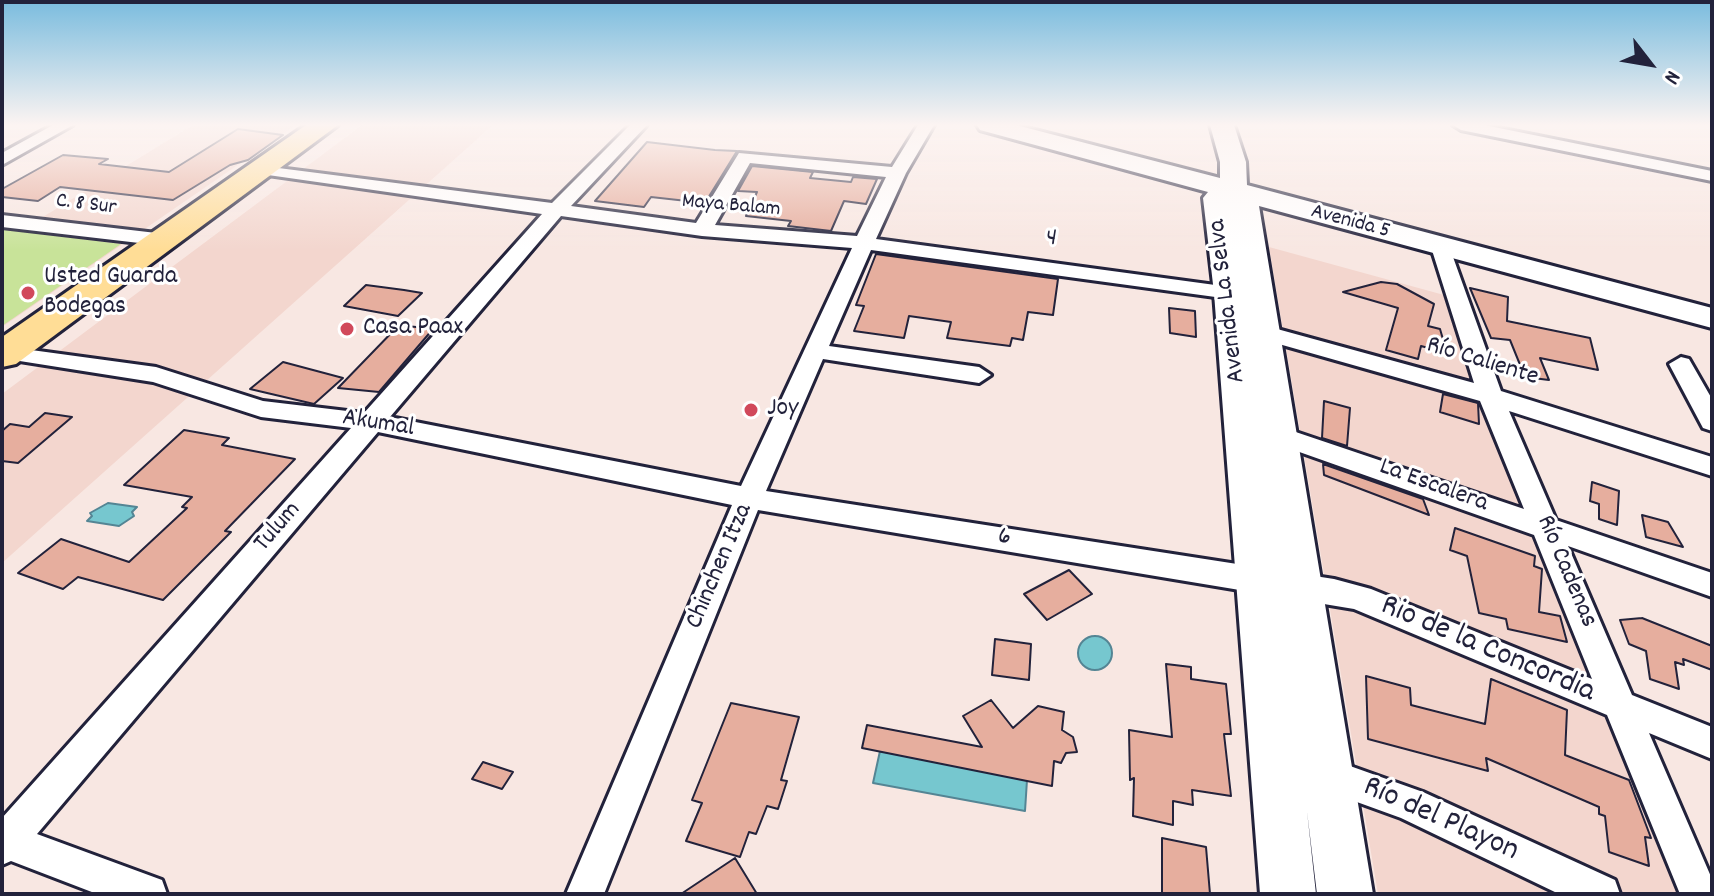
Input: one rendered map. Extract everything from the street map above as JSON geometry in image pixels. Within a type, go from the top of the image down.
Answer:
[{"type":"highway","points":[[4,354],[264,167]]},
{"type":"street","name":"Tulum","points":[[4,842],[556,210],[598,167]]},
{"type":"street","points":[[702,230],[739,167]]},
{"type":"street","points":[[838,167],[897,173]]},
{"type":"street","name":"Chinchen Itza","points":[[585,894],[749,498],[901,167]]},
{"type":"street","name":"Avenida 5","points":[[1144,167],[1712,318]]},
{"type":"street","points":[[1233,167],[1233,191]]},
{"type":"street","points":[[1667,167],[1712,176]]},
{"type":"street","name":"Maya Balam","points":[[261,169],[702,230],[864,243]]},
{"type":"street","name":"Avenida La Selva","points":[[1233,191],[1245,204],[1248,215],[1243,316],[1261,430],[1301,585],[1345,894]]},
{"type":"street","name":"C. 8 Sur","points":[[2,221],[165,240]]},
{"type":"street","name":"4","points":[[864,243],[1243,316]]},
{"type":"street","name":"Río Cadenas","points":[[1441,247],[1490,396],[1699,894]]},
{"type":"street","name":"Río Caliente","points":[[1243,316],[1712,467]]},
{"type":"street","points":[[816,351],[979,375]]},
{"type":"street","name":"Akumal","points":[[4,354],[156,375],[261,409],[372,422],[749,498]]},
{"type":"street","points":[[1681,364],[1712,422]]},
{"type":"street","name":"Avenida La Selva","points":[[1261,430],[1258,578],[1288,894]]},
{"type":"street","name":"La Escalera","points":[[1261,430],[1712,585]]},
{"type":"street","name":"6","points":[[749,498],[1258,578]]},
{"type":"street","name":"Rio de la Concordia","points":[[1258,578],[1360,598],[1712,743]]},
{"type":"street","name":"Río del Playon","points":[[1275,763],[1328,775],[1410,804],[1601,894]]},
{"type":"street","points":[[4,842],[148,894]]},
{"type":"shaded area","points":[[125,167],[235,167],[2,327],[2,242]]},
{"type":"shaded area","points":[[306,167],[446,167],[2,563],[2,394]]},
{"type":"shaded area","points":[[1269,247],[1444,295],[1682,894],[1378,894]]},
{"type":"green space","points":[[2,229],[121,244],[2,326]]},
{"type":"water","points":[[108,503],[137,507],[132,512],[134,516],[119,526],[87,521],[92,516],[90,513]]},
{"type":"water","points":[[1095,636],[1107,641],[1112,653],[1107,665],[1095,670],[1083,665],[1078,653],[1083,641]]},
{"type":"water","points":[[880,751],[1027,780],[1025,811],[873,783]]},
{"type":"building","points":[[42,167],[124,167],[169,172],[177,167],[227,167],[173,200],[60,187],[38,201],[2,197],[2,189]]},
{"type":"building","points":[[625,167],[727,167],[705,203],[651,197],[644,207],[595,201]]},
{"type":"building","points":[[752,167],[813,172],[810,178],[851,182],[853,177],[877,179],[866,204],[844,201],[831,231],[788,226],[791,221],[746,216],[757,192],[738,191]]},
{"type":"building","points":[[876,254],[1058,279],[1053,315],[1028,312],[1023,340],[1012,338],[1010,346],[947,338],[951,322],[909,316],[904,338],[854,331],[864,306],[856,305]]},
{"type":"building","points":[[1381,282],[1397,284],[1434,304],[1428,326],[1440,329],[1447,353],[1421,346],[1418,359],[1386,350],[1398,308],[1343,292]]},
{"type":"building","points":[[366,285],[422,293],[398,316],[344,306]]},
{"type":"building","points":[[1470,288],[1508,297],[1507,321],[1590,338],[1598,370],[1540,358],[1549,380],[1525,377],[1510,340],[1491,338]]},
{"type":"building","points":[[1169,308],[1195,311],[1196,337],[1170,333]]},
{"type":"building","points":[[399,325],[433,329],[379,392],[338,388]]},
{"type":"building","points":[[283,362],[343,378],[314,404],[250,389]]},
{"type":"building","points":[[1443,394],[1478,403],[1479,424],[1440,412]]},
{"type":"building","points":[[1324,401],[1350,408],[1347,446],[1322,438]]},
{"type":"building","points":[[45,413],[72,417],[18,463],[2,461],[2,431],[10,424],[29,427]]},
{"type":"building","points":[[184,430],[229,438],[222,445],[295,459],[225,531],[231,532],[163,600],[78,577],[63,589],[18,573],[61,539],[129,562],[187,508],[182,507],[192,497],[124,485]]},
{"type":"building","points":[[1323,464],[1423,499],[1429,515],[1324,475]]},
{"type":"building","points":[[1592,482],[1619,491],[1617,525],[1599,519],[1599,504],[1590,501]]},
{"type":"building","points":[[1642,515],[1668,522],[1683,547],[1646,537]]},
{"type":"building","points":[[1455,528],[1535,556],[1534,566],[1542,569],[1539,612],[1560,616],[1567,642],[1508,629],[1506,619],[1479,613],[1467,556],[1450,550]]},
{"type":"building","points":[[1069,570],[1092,594],[1047,620],[1024,594]]},
{"type":"building","points":[[1642,618],[1712,646],[1712,670],[1683,659],[1684,665],[1675,662],[1679,689],[1650,679],[1646,651],[1629,644],[1620,620]]},
{"type":"building","points":[[995,639],[1031,644],[1029,680],[992,675]]},
{"type":"building","points":[[1166,664],[1191,667],[1191,679],[1226,684],[1231,734],[1224,734],[1231,796],[1192,790],[1193,805],[1173,801],[1173,825],[1133,816],[1134,778],[1130,780],[1129,730],[1172,737]]},
{"type":"building","points":[[1366,676],[1410,688],[1411,705],[1485,724],[1491,679],[1567,710],[1565,755],[1629,780],[1651,838],[1645,837],[1649,866],[1609,852],[1605,816],[1599,814],[1599,807],[1486,758],[1488,771],[1368,739]]},
{"type":"building","points":[[991,700],[1013,728],[1038,706],[1064,712],[1062,730],[1073,737],[1077,752],[1066,753],[1061,763],[1054,761],[1052,786],[862,748],[867,725],[982,747],[963,716]]},
{"type":"building","points":[[731,703],[799,717],[781,780],[787,781],[778,809],[767,806],[756,834],[749,832],[740,857],[686,841],[702,803],[692,800]]},
{"type":"building","points":[[483,762],[513,772],[502,789],[472,779]]},
{"type":"building","points":[[1162,838],[1206,847],[1210,894],[1162,894]]},
{"type":"building","points":[[735,858],[757,894],[681,894]]},
{"type":"place","name":"Usted Guarda Bodegas","points":[[28,293]]},
{"type":"place","name":"Casa Paax","points":[[347,329]]},
{"type":"place","name":"Joy","points":[[751,410]]}]
